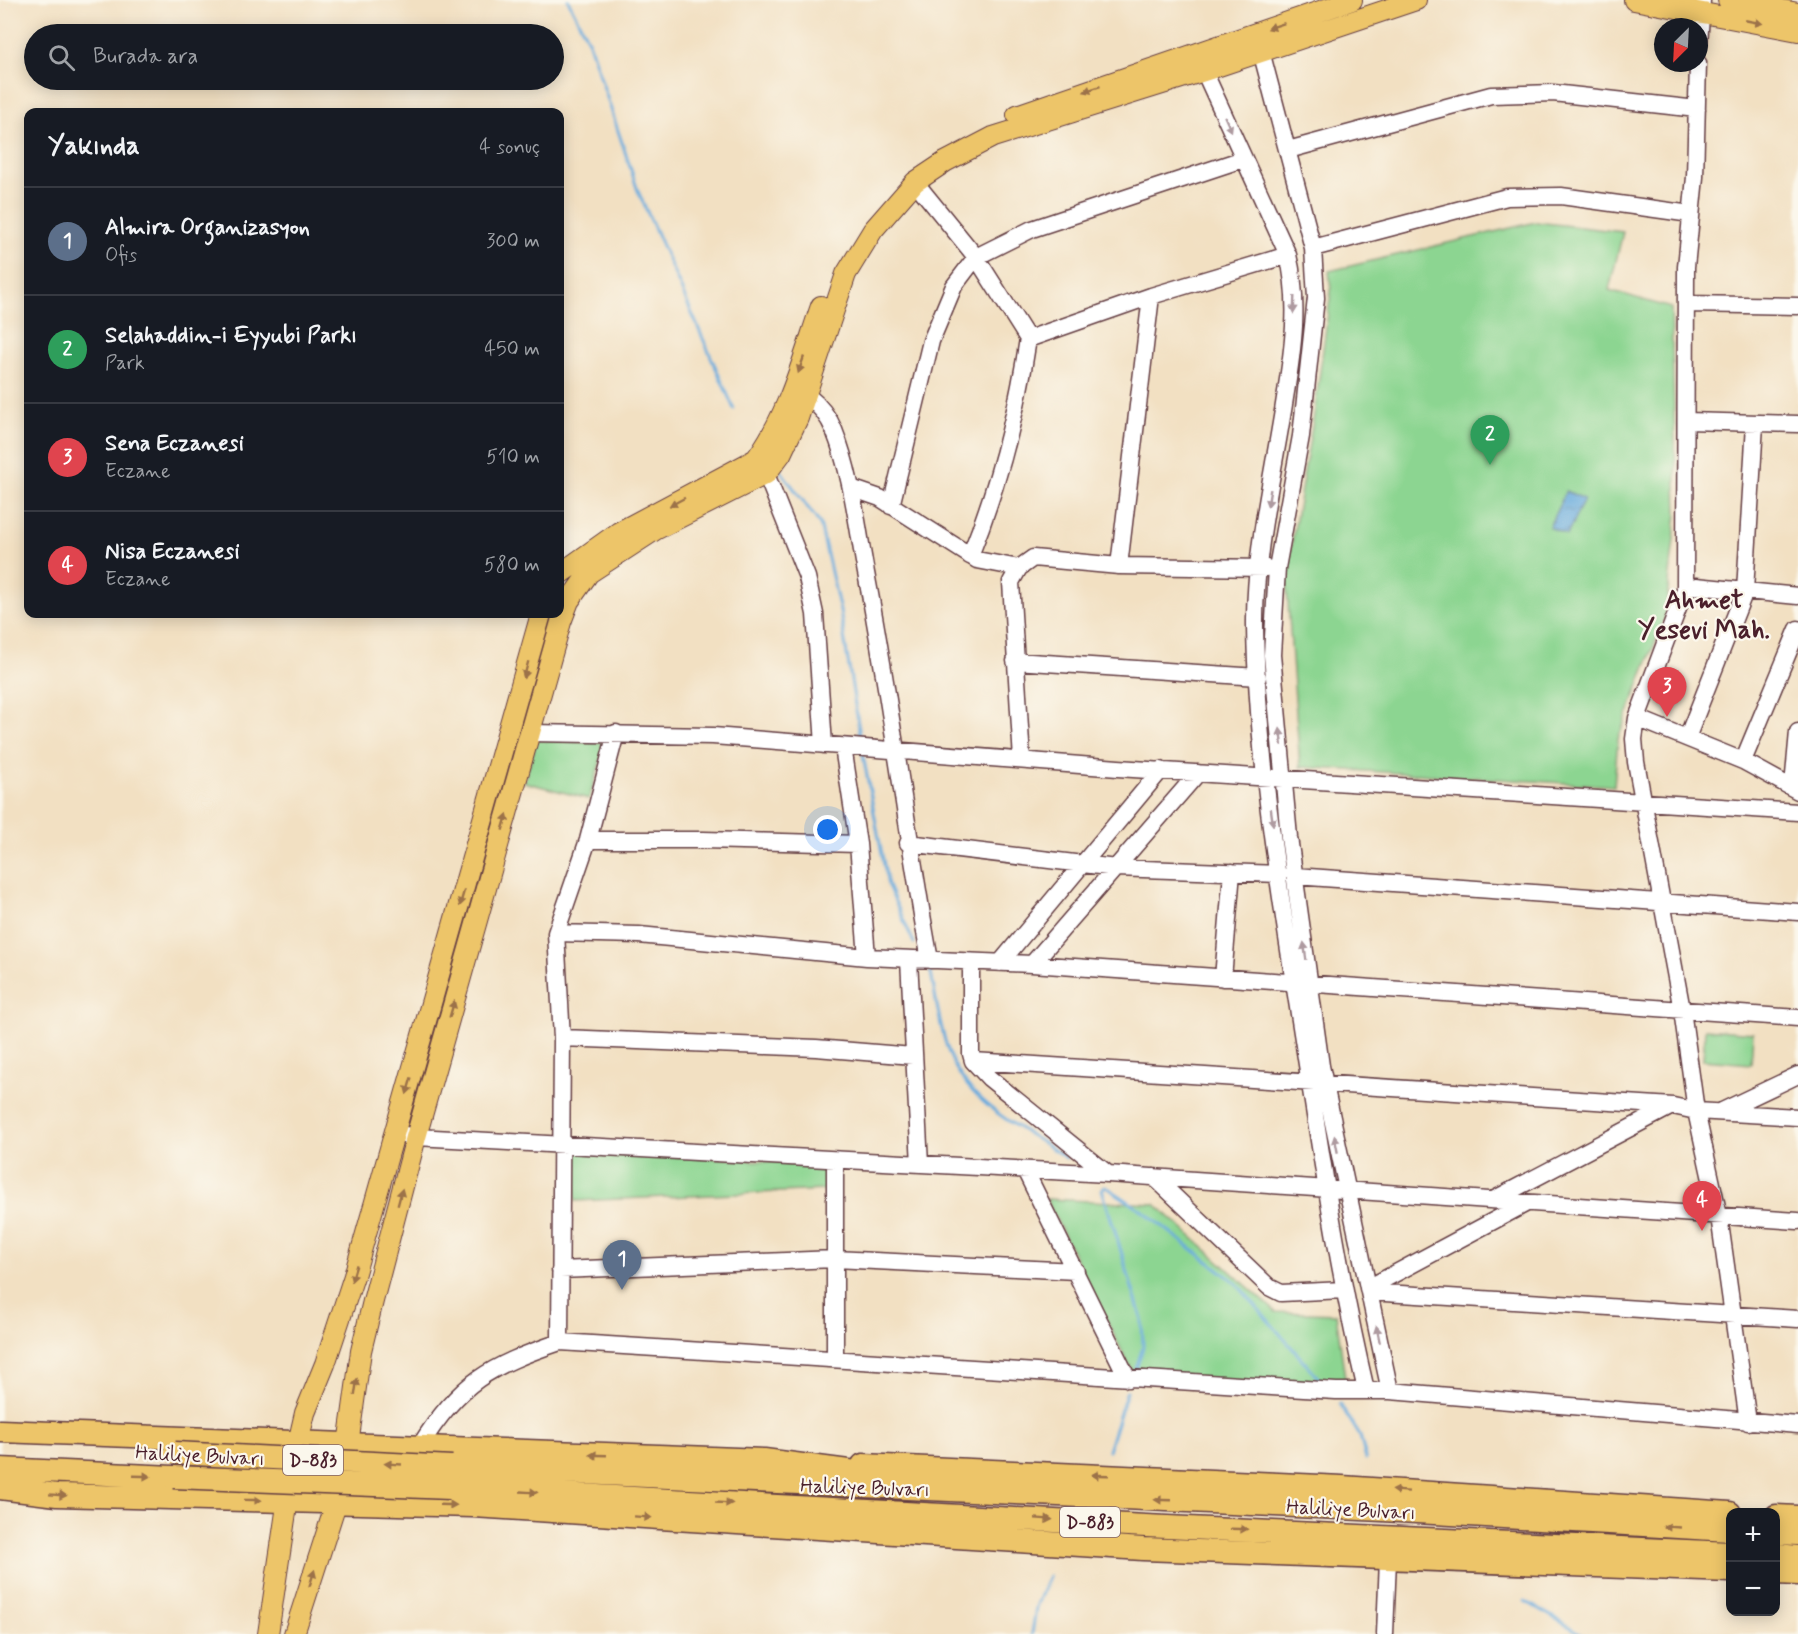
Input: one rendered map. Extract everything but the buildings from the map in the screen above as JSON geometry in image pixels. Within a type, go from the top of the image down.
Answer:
[{"type":"highway","points":[[0,1431],[764,1460],[1342,1487],[1611,1507],[1726,1513]]},
{"type":"highway","name":"Haliliye Bulvarı","points":[[0,1446],[175,1453],[451,1477],[1146,1526],[1383,1535],[1726,1553]]},
{"type":"highway","points":[[764,1460],[1012,1492]]},
{"type":"highway","name":"Haliliye Bulvarı","points":[[0,1469],[173,1477],[451,1477],[1012,1492],[1726,1530]]},
{"type":"highway","points":[[0,1488],[57,1495],[473,1506],[832,1527],[1143,1549],[1726,1571]]},
{"type":"highway","points":[[1382,1510],[1611,1507]]},
{"type":"highway","points":[[832,1527],[1005,1516]]},
{"type":"highway","points":[[1780,1516],[1798,1517]]},
{"type":"highway","points":[[1780,1533],[1798,1534]]},
{"type":"highway","points":[[1383,1535],[1623,1566]]},
{"type":"highway","points":[[1780,1556],[1798,1557]]},
{"type":"highway","points":[[1780,1573],[1798,1574]]},
{"type":"main road","points":[[564,571],[619,532],[756,459],[769,442],[787,407],[827,288],[837,268],[873,211],[921,162],[953,142],[1005,119],[1352,0]]},
{"type":"main road","points":[[564,618],[569,601],[589,573],[655,530],[766,474],[790,436],[807,394],[846,274],[873,230],[915,182],[945,162],[993,137],[1204,71],[1416,0]]},
{"type":"main road","points":[[1634,0],[1702,6],[1798,31]]},
{"type":"main road","points":[[1728,0],[1798,13]]},
{"type":"main road","points":[[268,1634],[287,1501],[305,1413],[325,1364],[354,1275],[540,618]]},
{"type":"main road","points":[[294,1634],[338,1502],[361,1351],[416,1137],[564,618]]},
{"type":"street","points":[[1261,51],[1313,248],[1316,298],[1301,436],[1277,568],[1272,655],[1285,777],[1289,837],[1287,875]]},
{"type":"street","points":[[1204,71],[1288,255],[1295,282],[1293,350],[1257,568],[1255,625],[1258,677],[1266,777],[1287,875],[1317,1084],[1327,1190],[1344,1290],[1366,1390]]},
{"type":"street","points":[[1698,72],[1695,177],[1686,267],[1688,304],[1685,389],[1687,421],[1685,590],[1637,718],[1636,762],[1682,1010],[1696,1111],[1719,1216],[1748,1422]]},
{"type":"street","points":[[1288,150],[1491,95],[1552,93],[1697,109]]},
{"type":"street","points":[[891,506],[931,341],[954,286],[976,257],[1032,229],[1243,159]]},
{"type":"street","points":[[915,182],[976,257],[1028,339],[1021,391],[992,501],[970,556]]},
{"type":"street","points":[[1313,248],[1507,197],[1561,196],[1691,214]]},
{"type":"street","points":[[1028,339],[1151,296],[1288,255]]},
{"type":"street","points":[[1119,566],[1151,296]]},
{"type":"street","points":[[1688,304],[1798,306]]},
{"type":"street","points":[[807,394],[824,410],[834,430],[850,488],[891,751],[930,960]]},
{"type":"street","points":[[1687,421],[1798,424]]},
{"type":"street","points":[[1687,738],[1745,591],[1755,424]]},
{"type":"street","points":[[766,474],[807,577],[815,614],[824,745]]},
{"type":"street","points":[[850,488],[880,498],[977,560],[1019,568]]},
{"type":"street","points":[[1022,760],[1011,582],[1019,568],[1033,558],[1119,566],[1277,568]]},
{"type":"street","points":[[1685,590],[1696,586],[1798,597]]},
{"type":"street","points":[[1743,762],[1798,629]]},
{"type":"street","points":[[1015,660],[1258,677]]},
{"type":"street","points":[[1637,718],[1743,762],[1796,788],[1798,732]]},
{"type":"street","points":[[530,733],[713,736],[1161,770],[1798,812]]},
{"type":"street","points":[[560,1342],[562,1038],[556,933],[588,840],[616,733]]},
{"type":"street","points":[[848,747],[867,957]]},
{"type":"street","points":[[1000,963],[1161,770]]},
{"type":"street","points":[[1032,964],[1198,772]]},
{"type":"street","points":[[588,840],[858,844]]},
{"type":"street","points":[[908,843],[1116,868],[1287,875],[1798,912]]},
{"type":"street","points":[[1223,978],[1232,872]]},
{"type":"street","points":[[556,933],[639,935],[867,957],[1032,964],[1798,1018]]},
{"type":"street","points":[[909,960],[920,1164]]},
{"type":"street","points":[[971,962],[971,1054],[973,1061],[989,1078],[1108,1174]]},
{"type":"street","points":[[562,1038],[816,1048],[913,1056]]},
{"type":"street","points":[[973,1061],[1673,1106],[1696,1111],[1798,1117]]},
{"type":"street","points":[[1719,1113],[1798,1075]]},
{"type":"street","points":[[1317,1084],[1369,1290],[1390,1391]]},
{"type":"street","points":[[1493,1201],[1673,1106]]},
{"type":"street","points":[[395,1132],[416,1137],[1108,1174],[1798,1221]]},
{"type":"street","points":[[835,1161],[835,1359]]},
{"type":"street","points":[[1025,1170],[1128,1378]]},
{"type":"street","points":[[1154,1177],[1269,1287],[1281,1293],[1344,1290]]},
{"type":"street","points":[[1369,1290],[1526,1203]]},
{"type":"street","points":[[560,1270],[835,1259],[1076,1271]]},
{"type":"street","points":[[1369,1290],[1798,1319]]},
{"type":"street","points":[[420,1446],[448,1404],[482,1375],[507,1362],[560,1342],[1128,1378],[1390,1391],[1798,1425]]},
{"type":"street","points":[[1385,1634],[1388,1559]]},
{"type":"green space","points":[[1536,222],[1623,232],[1609,290],[1671,308],[1677,514],[1665,617],[1618,739],[1614,786],[1300,767],[1286,576],[1314,415],[1331,291],[1329,271]]},
{"type":"green space","points":[[537,740],[606,743],[589,799],[524,782]]},
{"type":"green space","points":[[1705,1029],[1753,1033],[1751,1064],[1703,1060]]},
{"type":"green space","points":[[576,1149],[824,1165],[825,1190],[575,1201]]},
{"type":"green space","points":[[1046,1199],[1155,1204],[1276,1312],[1336,1314],[1347,1392],[1134,1375]]},
{"type":"water","points":[[1566,491],[1584,499],[1567,535],[1549,527]]},
{"type":"waterway","points":[[568,0],[588,40],[638,191],[734,409]]},
{"type":"waterway","points":[[781,471],[820,524],[840,611],[861,742]]},
{"type":"waterway","points":[[863,755],[888,886],[914,943]]},
{"type":"waterway","points":[[930,968],[949,1053],[969,1088],[998,1114],[1066,1158]]},
{"type":"waterway","points":[[1135,1372],[1143,1347],[1142,1320],[1102,1189],[1105,1186],[1140,1209],[1235,1282],[1319,1379]]},
{"type":"waterway","points":[[1108,1451],[1127,1391]]},
{"type":"waterway","points":[[1340,1404],[1360,1436],[1366,1459]]},
{"type":"waterway","points":[[1032,1634],[1036,1607],[1049,1576]]},
{"type":"waterway","points":[[1525,1601],[1582,1634]]},
{"type":"place","name":"Selahaddin-i Eyyubi Parkı","points":[[1490,465]]},
{"type":"place","name":"Sena Eczanesi","points":[[1667,717]]},
{"type":"place","name":"Nisa Eczanesi","points":[[1702,1231]]},
{"type":"place","name":"Almira Organizasyon","points":[[622,1290]]},
{"type":"district","name":"Ahmet Yesevi Mah.","points":[[1704,614]]}]
